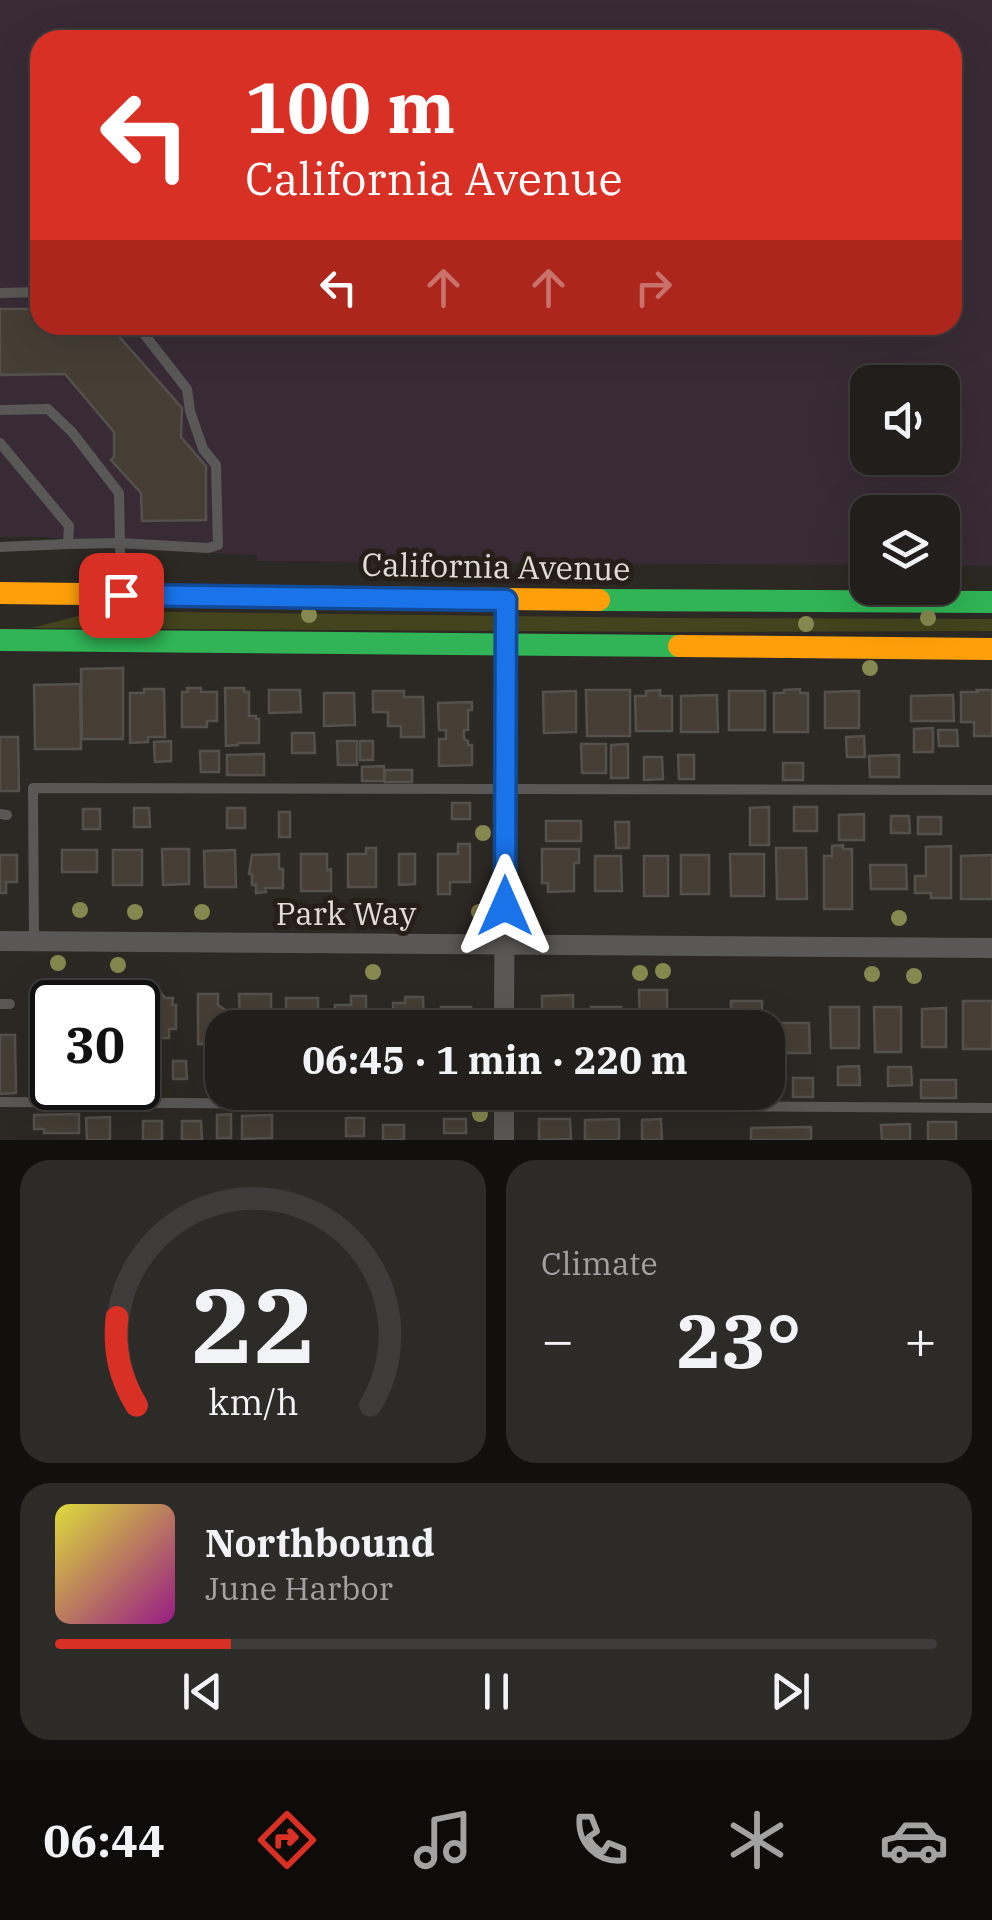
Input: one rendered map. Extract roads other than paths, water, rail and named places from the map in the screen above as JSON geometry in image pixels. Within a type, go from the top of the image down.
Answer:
[{"type":"main road","name":"California Avenue","points":[[0,593],[992,602]]},
{"type":"main road","points":[[0,640],[992,649]]},
{"type":"street","points":[[504,1010],[506,600]]},
{"type":"street","name":"Park Way","points":[[0,941],[992,948]]},
{"type":"street","points":[[504,1110],[504,1140]]},
{"type":"lane","points":[[0,293],[30,292]]},
{"type":"lane","points":[[0,547],[218,545],[216,465],[203,449],[190,412],[187,389],[145,335]]},
{"type":"lane","points":[[0,410],[48,410],[72,432],[119,493],[121,595]]},
{"type":"lane","points":[[1,444],[69,526],[68,544]]},
{"type":"lane","points":[[34,942],[34,788],[992,790]]},
{"type":"lane","points":[[0,1102],[205,1100]]},
{"type":"lane","points":[[785,1104],[992,1108]]}]
